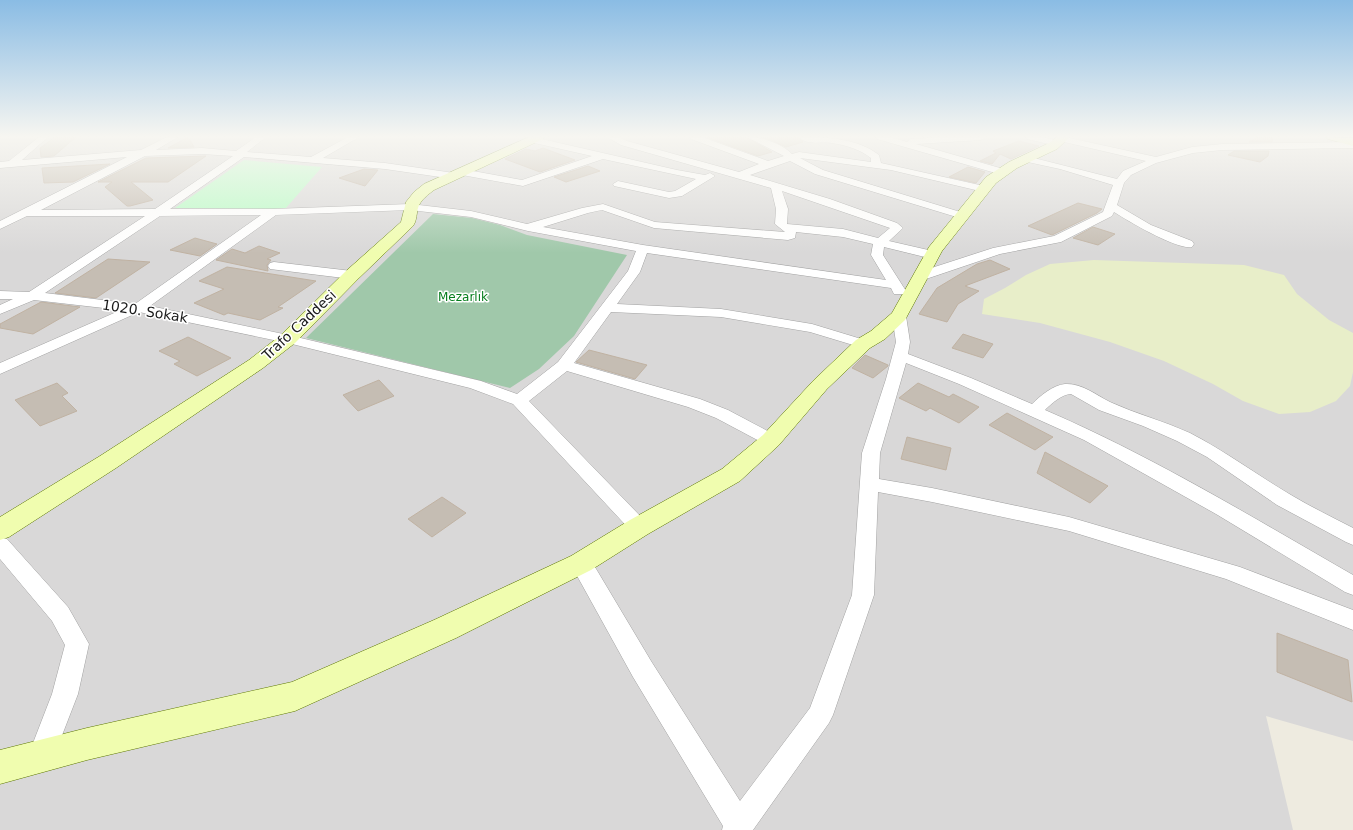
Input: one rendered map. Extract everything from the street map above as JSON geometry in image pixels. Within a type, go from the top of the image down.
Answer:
[{"type":"street","points":[[0,226],[97,176]]},
{"type":"street","points":[[0,310],[32,296],[157,214],[210,176]]},
{"type":"street","name":"Trafo Caddesi","points":[[0,530],[108,462],[256,364],[288,339],[352,275],[408,223],[410,207],[413,199],[429,187],[454,176]]},
{"type":"street","points":[[471,176],[523,183],[544,176]]},
{"type":"street","points":[[630,176],[618,184],[670,195],[678,194],[711,176]]},
{"type":"street","points":[[694,176],[705,178]]},
{"type":"street","points":[[581,563],[642,669],[737,828],[820,715],[863,595],[871,453],[903,342],[900,301],[877,255],[879,243],[897,228],[855,211],[743,176]]},
{"type":"street","points":[[831,176],[963,216]]},
{"type":"street","points":[[924,176],[984,189]]},
{"type":"street","points":[[0,767],[295,696],[445,629],[581,563],[639,527],[731,475],[771,440],[820,385],[864,344],[878,335],[900,301],[921,276],[933,255],[991,180],[997,176]]},
{"type":"street","points":[[1093,176],[1119,183]]},
{"type":"street","points":[[921,276],[997,250],[1057,239],[1108,214],[1119,183],[1125,176]]},
{"type":"street","points":[[776,187],[782,209],[781,224],[784,227],[843,232],[879,243],[933,255]]},
{"type":"street","points":[[1111,206],[1147,226],[1188,244]]},
{"type":"street","points":[[24,213],[157,214],[273,212],[410,207],[471,214],[528,228],[643,249],[900,301]]},
{"type":"street","points":[[528,228],[586,210],[603,207],[654,225],[788,236],[791,235],[790,228]]},
{"type":"street","points":[[0,369],[138,308],[273,212]]},
{"type":"street","points":[[639,527],[519,400],[564,365],[634,272],[643,249]]},
{"type":"street","points":[[274,266],[352,275]]},
{"type":"street","name":"1020. Sokak","points":[[0,295],[32,296],[138,308],[288,339],[475,384],[519,400]]},
{"type":"street","points":[[607,308],[721,313],[812,328],[864,344]]},
{"type":"street","points":[[900,356],[965,381],[1090,436],[1223,509],[1353,586]]},
{"type":"street","points":[[564,365],[694,403],[722,414],[771,440]]},
{"type":"street","points":[[1034,411],[1047,399],[1065,389],[1075,390],[1105,406],[1149,422],[1183,437],[1212,453],[1284,500],[1353,536]]},
{"type":"street","points":[[869,484],[932,495],[1068,524],[1232,573],[1353,620]]},
{"type":"street","points":[[0,545],[60,614],[77,644],[65,694],[42,756]]},
{"type":"shaded area","points":[[0,176],[1353,176],[1353,741],[1266,716],[1293,830],[0,830]]},
{"type":"green space","points":[[221,176],[314,176],[285,209],[175,208]]},
{"type":"green space","name":"Mezarlık","points":[[433,214],[472,218],[500,225],[527,235],[627,255],[574,336],[539,369],[510,388],[306,338]]},
{"type":"green space","points":[[1094,260],[1244,265],[1284,275],[1297,294],[1329,320],[1353,333],[1353,372],[1350,386],[1336,401],[1310,412],[1279,414],[1243,401],[1213,384],[1164,361],[1110,342],[1040,323],[982,314],[984,299],[1026,275],[1050,264]]},
{"type":"building","points":[[43,176],[86,176],[73,182],[44,183]]},
{"type":"building","points":[[111,176],[177,176],[168,182],[131,182],[153,200],[130,206],[127,206],[105,187],[112,182],[98,182]]},
{"type":"building","points":[[345,176],[373,176],[365,186],[339,178]]},
{"type":"building","points":[[558,176],[585,176],[566,182],[554,177]]},
{"type":"building","points":[[951,176],[982,176],[976,183],[949,177]]},
{"type":"building","points":[[1078,203],[1102,209],[1097,213],[1052,235],[1028,226]]},
{"type":"building","points":[[1093,227],[1115,234],[1098,245],[1073,238]]},
{"type":"building","points":[[195,238],[217,244],[200,256],[170,250]]},
{"type":"building","points":[[259,246],[280,253],[267,259],[271,260],[267,265],[268,271],[216,260],[232,249],[245,253]]},
{"type":"building","points":[[108,259],[150,262],[96,298],[55,293]]},
{"type":"building","points":[[990,260],[1010,269],[965,286],[979,291],[958,304],[947,322],[919,314],[937,288],[977,264]]},
{"type":"building","points":[[227,267],[316,281],[278,307],[283,308],[260,320],[228,313],[224,315],[194,303],[224,289],[199,281]]},
{"type":"building","points":[[41,302],[80,307],[33,334],[0,328],[0,324]]},
{"type":"building","points":[[963,334],[993,344],[983,358],[952,348]]},
{"type":"building","points":[[188,337],[231,358],[197,376],[174,364],[180,361],[159,351]]},
{"type":"building","points":[[589,350],[647,365],[635,379],[576,362]]},
{"type":"building","points":[[865,355],[888,366],[873,378],[852,368]]},
{"type":"building","points":[[379,380],[394,396],[358,411],[343,395]]},
{"type":"building","points":[[57,383],[68,393],[62,396],[77,411],[40,426],[15,400]]},
{"type":"building","points":[[918,383],[949,397],[953,394],[979,407],[959,423],[930,408],[926,411],[899,398]]},
{"type":"building","points":[[1007,413],[1053,437],[1035,450],[989,425]]},
{"type":"building","points":[[907,437],[951,448],[946,470],[901,459]]},
{"type":"building","points":[[1045,452],[1108,486],[1090,503],[1037,473]]},
{"type":"building","points":[[442,497],[466,513],[432,537],[408,519]]},
{"type":"building","points":[[1277,633],[1348,660],[1352,702],[1277,672]]}]
